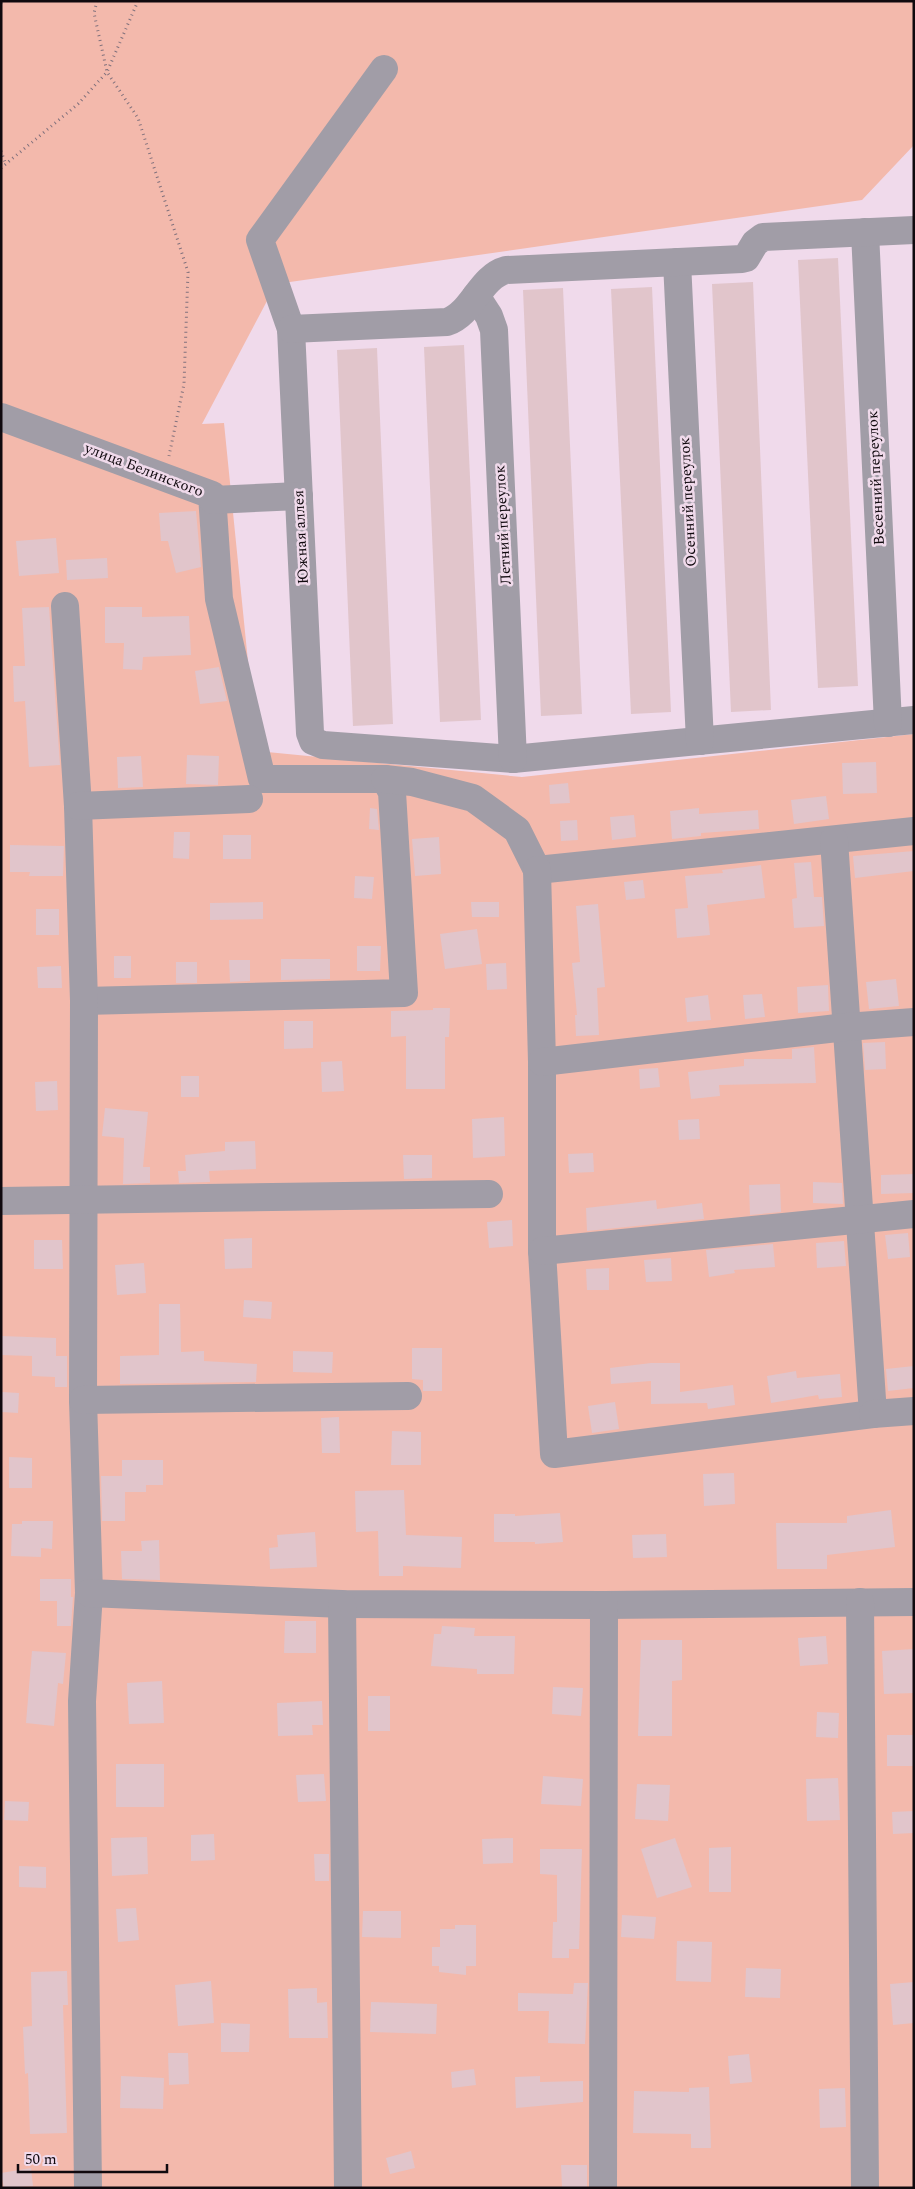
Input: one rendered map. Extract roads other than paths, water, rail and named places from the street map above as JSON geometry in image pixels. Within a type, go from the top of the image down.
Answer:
[{"type":"street","name":"Южная аллея","points":[[384,69],[260,240],[291,329],[310,733],[316,743],[514,759]]},
{"type":"street","points":[[291,329],[447,322],[458,316],[495,276],[506,270],[746,258],[755,243],[762,237],[914,230]]},
{"type":"street","name":"Весенний переулок","points":[[865,232],[901,722]]},
{"type":"street","name":"Осенний переулок","points":[[677,262],[700,741]]},
{"type":"street","name":"Летний переулок","points":[[476,296],[489,316],[494,330],[514,759]]},
{"type":"street","name":"улица Белинского","points":[[1,417],[165,476],[212,495],[219,599],[255,789]]},
{"type":"street","points":[[213,500],[299,496]]},
{"type":"street","points":[[65,606],[78,806],[84,1001],[84,1400],[89,1593],[82,1701],[88,2188]]},
{"type":"street","points":[[514,759],[901,722]]},
{"type":"street","points":[[84,1001],[404,993],[392,792],[385,779]]},
{"type":"street","points":[[78,806],[385,779],[412,782],[473,798],[517,830],[537,870],[542,1062],[542,1252],[554,1454],[873,1414],[914,1411]]},
{"type":"street","points":[[537,870],[914,831]]},
{"type":"street","points":[[834,840],[873,1414]]},
{"type":"street","points":[[542,1062],[846,1027],[914,1022]]},
{"type":"street","points":[[1,1201],[489,1194]]},
{"type":"street","points":[[542,1252],[914,1214]]},
{"type":"street","points":[[84,1400],[408,1396]]},
{"type":"street","points":[[89,1593],[342,1604],[604,1605],[914,1602]]},
{"type":"street","points":[[860,1602],[865,2188]]},
{"type":"street","points":[[342,1604],[348,2188]]},
{"type":"street","points":[[603,2188],[604,1605]]}]
